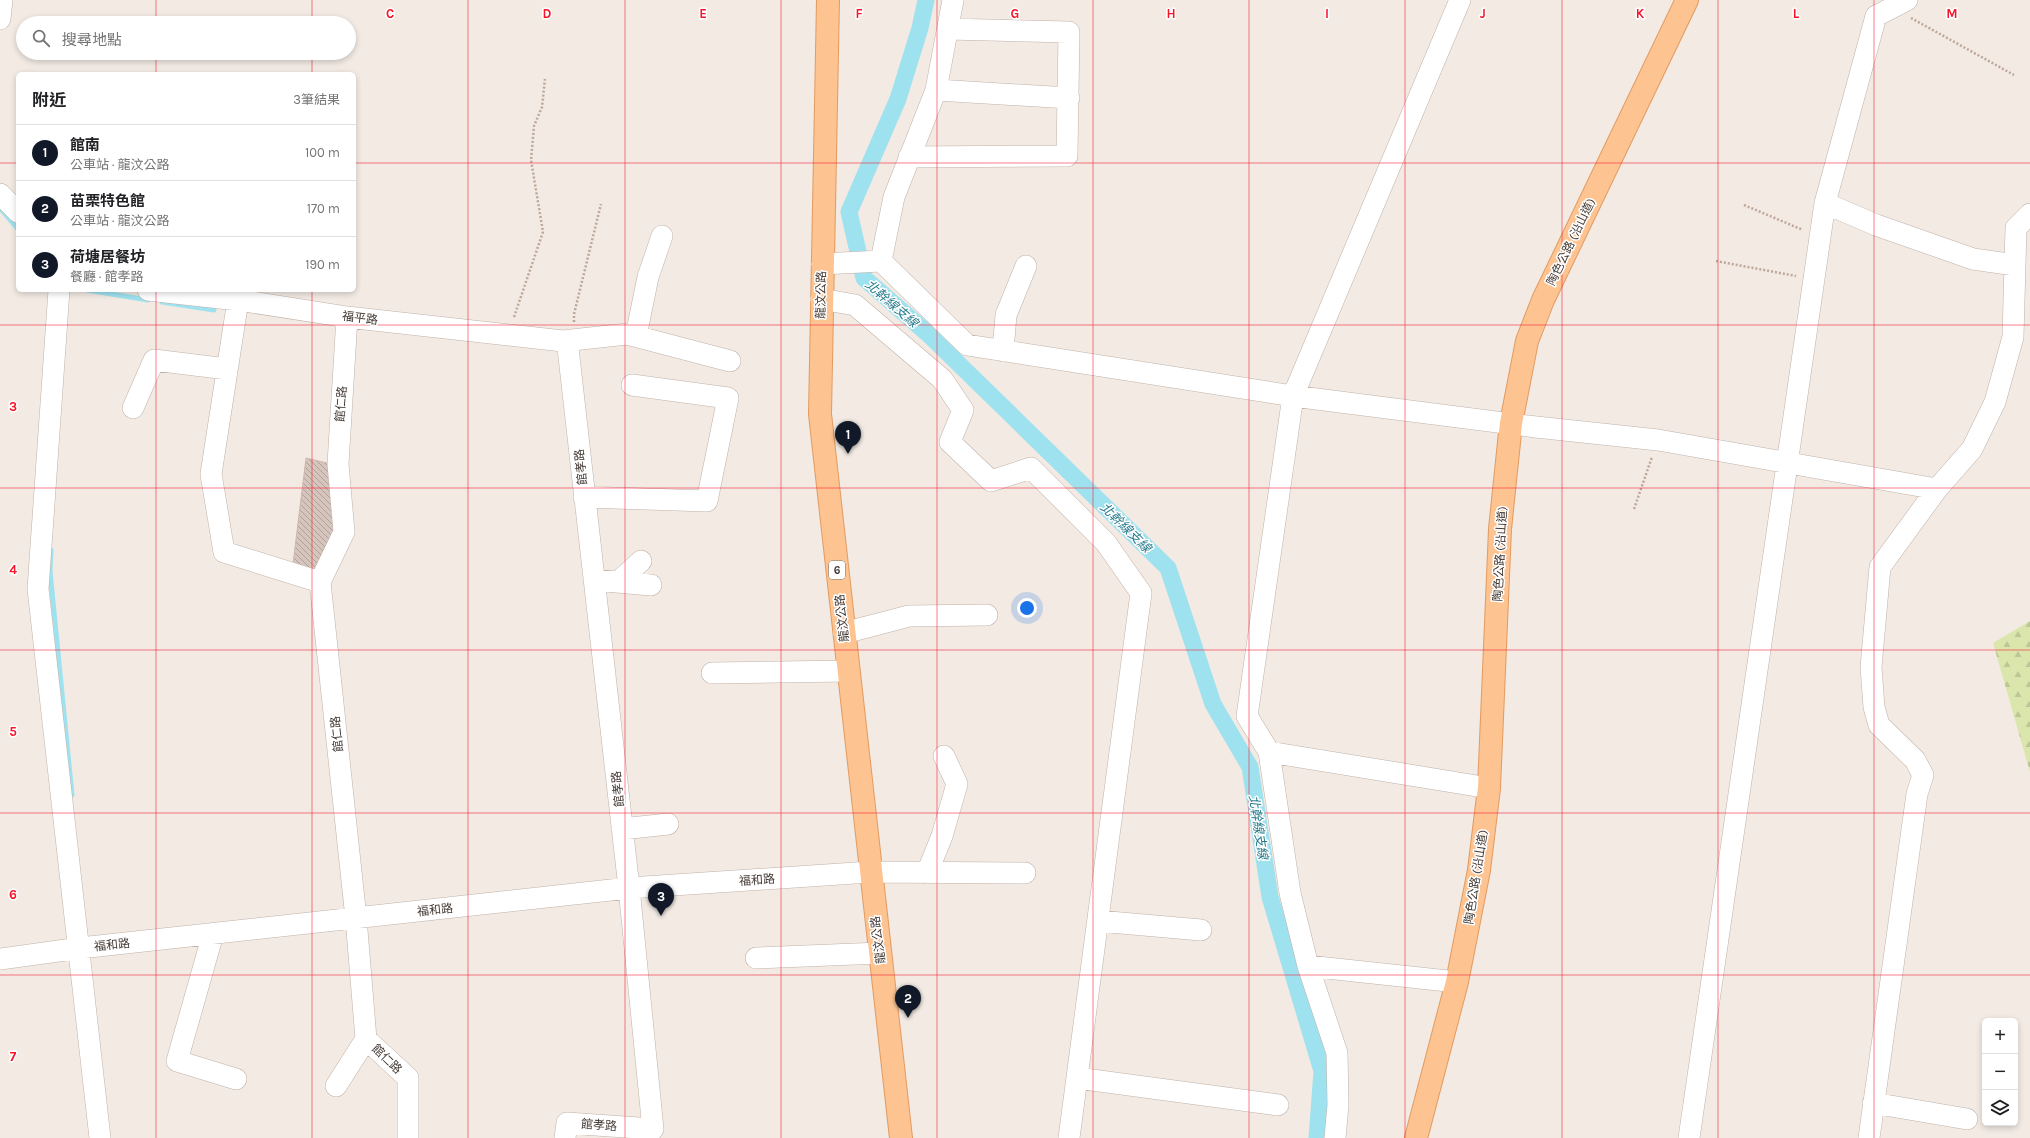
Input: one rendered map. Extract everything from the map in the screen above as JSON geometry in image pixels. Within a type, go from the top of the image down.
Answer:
[{"type":"main road","name":"龍汶公路","points":[[828,0],[821,299],[820,414],[900,1138]]},
{"type":"main road","name":"陶色公路 (沿山道)","points":[[1416,1138],[1457,982],[1479,870],[1489,788],[1500,529],[1511,423],[1527,341],[1543,300],[1687,0]]},
{"type":"street","points":[[0,18],[2,0]]},
{"type":"street","points":[[881,260],[894,197],[936,90],[953,0]]},
{"type":"street","points":[[1335,1138],[1338,1105],[1337,1053],[1308,966],[1290,893],[1269,752],[1247,716],[1293,396],[1460,0]]},
{"type":"street","points":[[1689,1138],[1825,203],[1876,16],[1900,4]]},
{"type":"street","points":[[909,157],[1068,156],[1070,32],[948,29]]},
{"type":"street","points":[[936,90],[1069,98]]},
{"type":"street","points":[[0,194],[16,210]]},
{"type":"street","points":[[1825,203],[1876,225],[1973,259],[2015,265]]},
{"type":"street","points":[[1869,1138],[1918,794],[1924,775],[1916,760],[1879,725],[1874,707],[1871,667],[1880,567],[1936,489],[1972,449],[1995,402],[2013,337],[2016,228],[2030,214]]},
{"type":"street","points":[[636,336],[648,277],[662,236]]},
{"type":"street","points":[[822,264],[881,260],[967,345],[1293,396],[1658,440],[1936,489]]},
{"type":"street","points":[[1003,351],[1006,315],[1026,266]]},
{"type":"street","points":[[59,292],[38,589],[80,948],[100,1138]]},
{"type":"street","name":"福平路","points":[[166,292],[238,300],[347,317],[568,343],[627,334],[730,361]]},
{"type":"street","points":[[821,299],[855,305],[942,379],[963,410],[950,442],[991,481],[1031,468],[1106,543],[1141,593],[1069,1138]]},
{"type":"street","points":[[238,300],[211,474],[224,552],[320,582]]},
{"type":"street","name":"館仁路","points":[[347,317],[338,464],[344,532],[320,582],[356,918],[366,1039],[408,1078],[408,1138]]},
{"type":"street","name":"館孝路","points":[[565,1138],[567,1123],[653,1129],[622,829],[568,343]]},
{"type":"street","points":[[133,408],[154,360],[228,370]]},
{"type":"street","points":[[584,497],[707,501],[728,398],[632,385]]},
{"type":"street","points":[[618,582],[641,561]]},
{"type":"street","points":[[594,580],[651,586]]},
{"type":"street","points":[[844,633],[909,616],[987,615]]},
{"type":"street","points":[[712,673],[848,671]]},
{"type":"street","points":[[1269,752],[1489,788]]},
{"type":"street","points":[[927,873],[942,836],[957,784],[944,756]]},
{"type":"street","points":[[622,829],[668,824]]},
{"type":"street","name":"福和路","points":[[0,959],[80,948],[628,888],[870,872],[1025,873]]},
{"type":"street","points":[[1098,921],[1201,930]]},
{"type":"street","points":[[213,934],[177,1061],[236,1078]]},
{"type":"street","points":[[756,958],[880,953]]},
{"type":"street","points":[[1308,966],[1457,982]]},
{"type":"street","points":[[336,1086],[366,1039]]},
{"type":"street","points":[[1077,1078],[1278,1105]]},
{"type":"street","points":[[1873,1103],[1967,1118]]},
{"type":"path","points":[[1900,4],[2014,75]]},
{"type":"path","points":[[508,335],[543,232],[531,160],[534,126],[542,107],[545,79]]},
{"type":"path","points":[[568,343],[601,204]]},
{"type":"path","points":[[1744,205],[1820,237]]},
{"type":"path","points":[[1716,261],[1814,280]]},
{"type":"path","points":[[1634,509],[1658,440]]},
{"type":"green space","points":[[2030,621],[2030,772],[1993,643]]},
{"type":"building","points":[[306,458],[335,465],[341,531],[322,571],[293,564]]},
{"type":"waterway","name":"北幹線支線","points":[[926,0],[920,28],[898,99],[849,212],[864,278],[927,333],[1168,568],[1213,704],[1250,767],[1270,897],[1322,1071],[1317,1138]]},
{"type":"waterway","points":[[0,208],[16,227]]},
{"type":"waterway","points":[[99,292],[148,300]]},
{"type":"waterway","points":[[162,302],[214,310]]},
{"type":"waterway","points":[[51,550],[50,571],[72,795]]},
{"type":"place","name":"館南","points":[[848,454]]},
{"type":"place","name":"荷塘居餐坊","points":[[661,916]]},
{"type":"place","name":"苗栗特色館","points":[[908,1018]]}]
